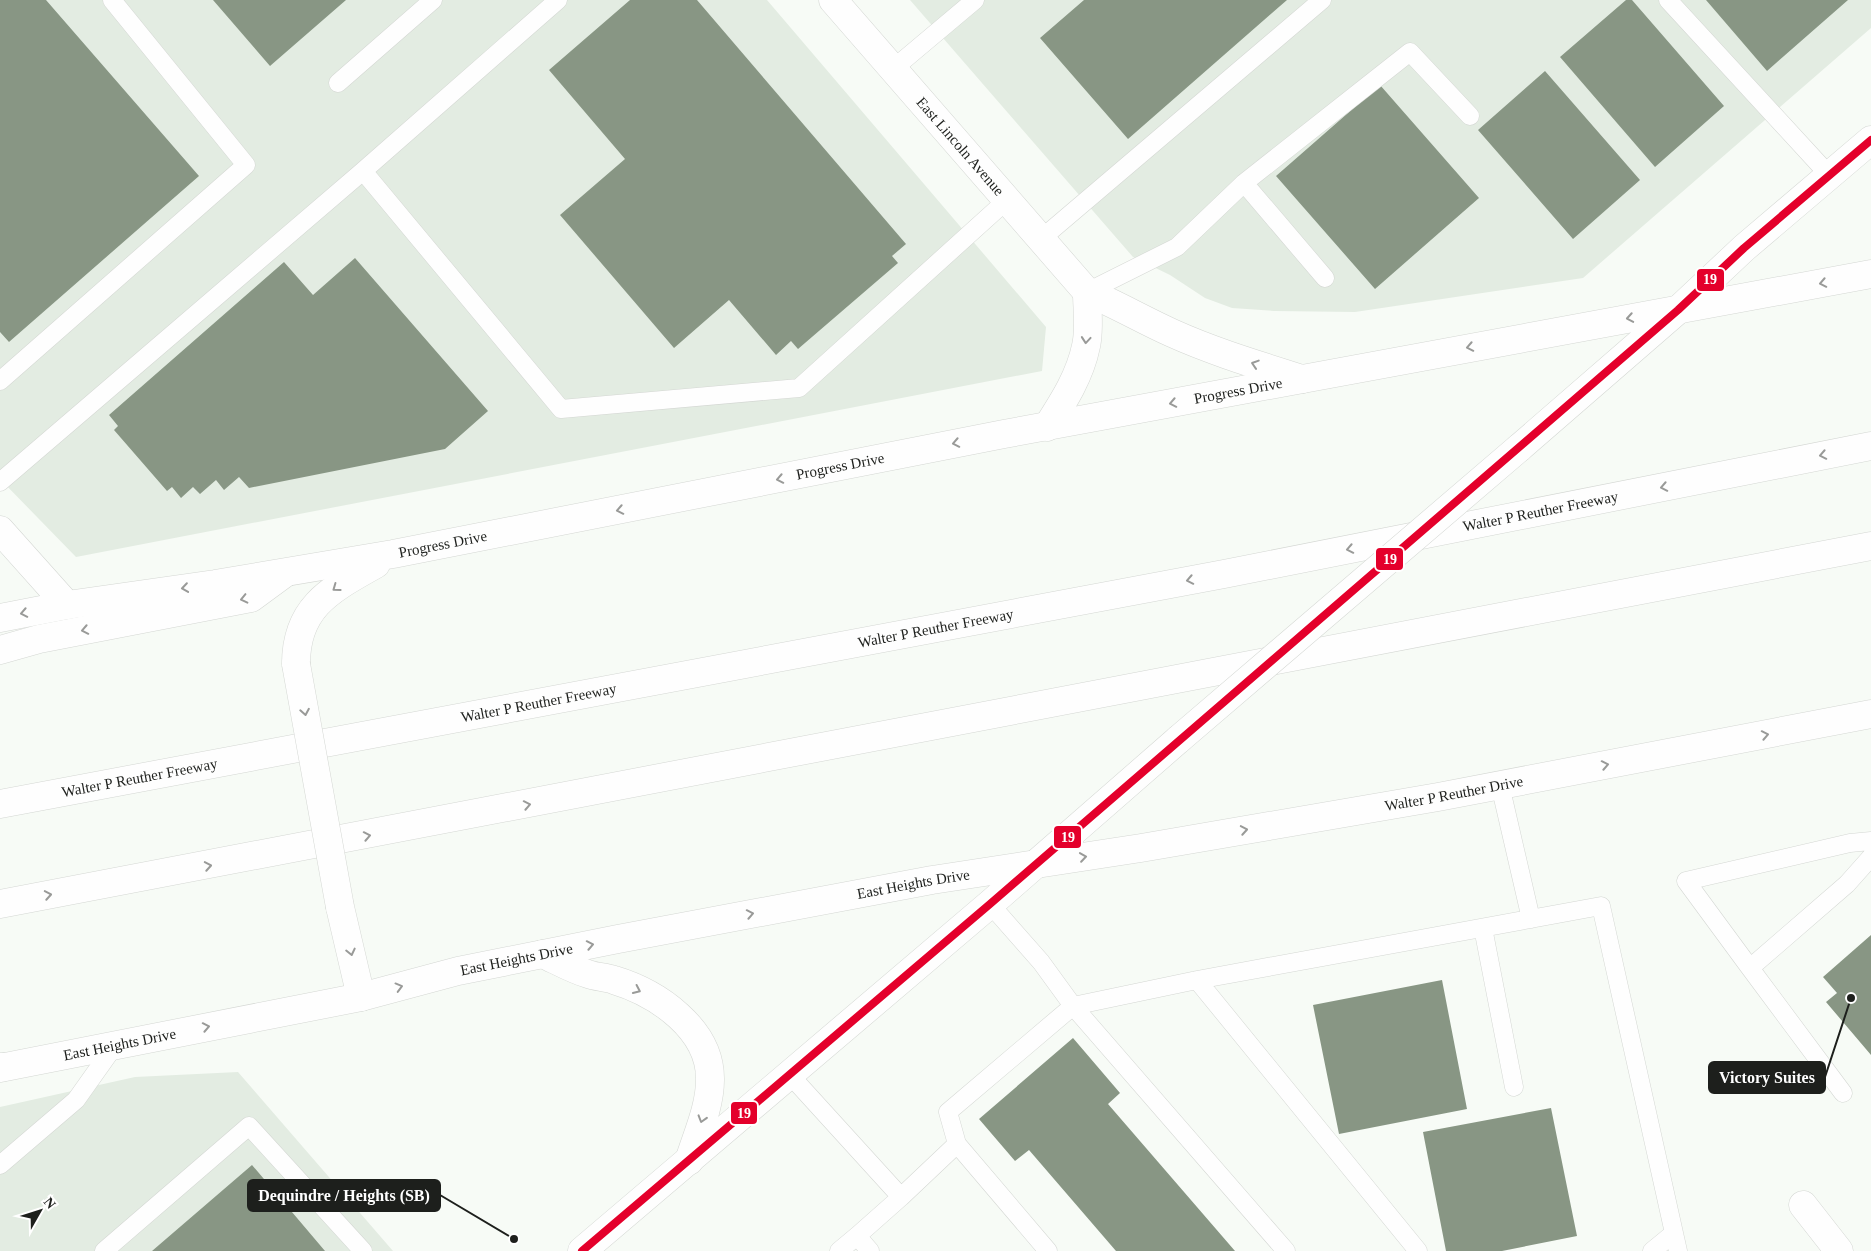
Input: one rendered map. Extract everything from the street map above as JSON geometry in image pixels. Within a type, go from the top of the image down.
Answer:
[{"type":"main road","name":"East Lincoln Avenue","points":[[833,0],[1087,292],[1119,305],[1141,318],[1197,344],[1302,379]]},
{"type":"main road","points":[[582,1251],[990,904],[1179,739],[1519,448],[1678,310],[1744,248],[1871,140]]},
{"type":"main road","points":[[1678,310],[1871,274]]},
{"type":"main road","points":[[1047,427],[1067,396],[1080,367],[1086,344],[1087,292]]},
{"type":"main road","name":"Progress Drive","points":[[0,618],[67,605],[285,573],[393,554],[1529,335],[1678,310]]},
{"type":"main road","name":"Walter P Reuther Freeway","points":[[0,804],[1224,574],[1871,446]]},
{"type":"main road","points":[[0,530],[67,605]]},
{"type":"main road","points":[[0,904],[306,848],[1368,640],[1871,546]]},
{"type":"main road","points":[[361,997],[340,907],[296,664],[299,631],[318,603],[336,588],[393,554]]},
{"type":"main road","points":[[0,650],[40,639],[251,598],[285,573]]},
{"type":"main road","name":"Walter P Reuther Drive","points":[[1035,864],[1151,846],[1500,785],[1871,714]]},
{"type":"main road","name":"East Heights Drive","points":[[1,1068],[361,997],[458,971],[543,954],[932,880],[1035,864]]},
{"type":"main road","points":[[543,954],[588,974],[614,980],[656,999],[688,1026],[700,1042],[707,1059],[710,1079],[708,1098],[689,1161]]},
{"type":"main road","points":[[1803,1204],[1839,1251]]},
{"type":"lane","points":[[0,381],[246,165],[112,0]]},
{"type":"lane","points":[[338,84],[433,0]]},
{"type":"lane","points":[[0,482],[363,171],[558,0]]},
{"type":"lane","points":[[893,69],[975,0]]},
{"type":"lane","points":[[1041,239],[1322,0]]},
{"type":"lane","points":[[1668,0],[1829,175]]},
{"type":"lane","points":[[1087,292],[1177,247],[1244,183],[1410,52],[1470,116]]},
{"type":"lane","points":[[363,171],[561,409],[799,388],[1008,200]]},
{"type":"lane","points":[[1244,183],[1325,278]]},
{"type":"lane","points":[[1500,785],[1531,919]]},
{"type":"lane","points":[[1843,1093],[1686,881],[1850,844],[1871,841]]},
{"type":"lane","points":[[1750,968],[1847,884],[1871,857]]},
{"type":"lane","points":[[990,904],[1041,962],[1074,1006],[1286,1251]]},
{"type":"lane","points":[[1048,1251],[957,1144],[948,1112],[1074,1006],[1197,980],[1600,906],[1678,1251]]},
{"type":"lane","points":[[1483,928],[1514,1087]]},
{"type":"lane","points":[[1197,980],[1418,1251]]},
{"type":"lane","points":[[0,1165],[76,1100],[114,1045]]},
{"type":"lane","points":[[790,1075],[901,1197]]},
{"type":"lane","points":[[104,1251],[249,1126],[364,1251]]},
{"type":"lane","points":[[839,1251],[901,1197],[957,1144]]},
{"type":"lane","points":[[1652,1251],[1674,1232]]},
{"type":"lane","points":[[857,1236],[870,1251]]},
{"type":"shaded area","points":[[0,0],[767,0],[1046,327],[1042,371],[76,557],[0,479]]},
{"type":"shaded area","points":[[910,0],[1871,0],[1871,28],[1583,278],[1355,312],[1274,311],[1232,308],[1205,298],[1170,275],[1133,257]]},
{"type":"shaded area","points":[[238,1072],[393,1251],[0,1251],[0,1107],[135,1077]]},
{"type":"building","points":[[0,0],[46,0],[199,176],[9,342],[0,332]]},
{"type":"building","points":[[213,0],[346,0],[270,66]]},
{"type":"building","points":[[630,0],[697,0],[906,244],[892,256],[898,263],[798,349],[791,341],[776,355],[729,300],[674,348],[560,215],[625,159],[549,70]]},
{"type":"building","points":[[1084,0],[1287,0],[1128,139],[1040,38]]},
{"type":"building","points":[[1626,0],[1632,0],[1724,106],[1655,167],[1560,57]]},
{"type":"building","points":[[1706,0],[1848,0],[1767,71]]},
{"type":"building","points":[[1545,71],[1640,180],[1573,239],[1478,130]]},
{"type":"building","points":[[1380,85],[1479,198],[1375,289],[1276,176]]},
{"type":"building","points":[[355,258],[488,411],[445,449],[249,488],[239,477],[224,490],[216,480],[200,494],[193,487],[181,498],[172,487],[167,491],[114,430],[118,426],[109,415],[284,262],[313,295]]},
{"type":"building","points":[[1871,935],[1871,1055],[1826,1002],[1837,993],[1823,977]]},
{"type":"building","points":[[1442,980],[1467,1109],[1339,1134],[1313,1005]]},
{"type":"building","points":[[1073,1038],[1120,1093],[1108,1104],[1235,1251],[1116,1251],[1029,1150],[1015,1161],[979,1119]]},
{"type":"building","points":[[1551,1108],[1577,1236],[1502,1251],[1446,1251],[1423,1132]]},
{"type":"building","points":[[252,1165],[325,1251],[152,1251]]},
{"type":"transit line","name":"19","points":[[582,1251],[990,904],[1678,310],[1744,248],[1871,140]]},
{"type":"place","name":"Victory Suites","points":[[1851,998]]},
{"type":"place","name":"Dequindre / Heights (SB)","points":[[514,1239]]}]
